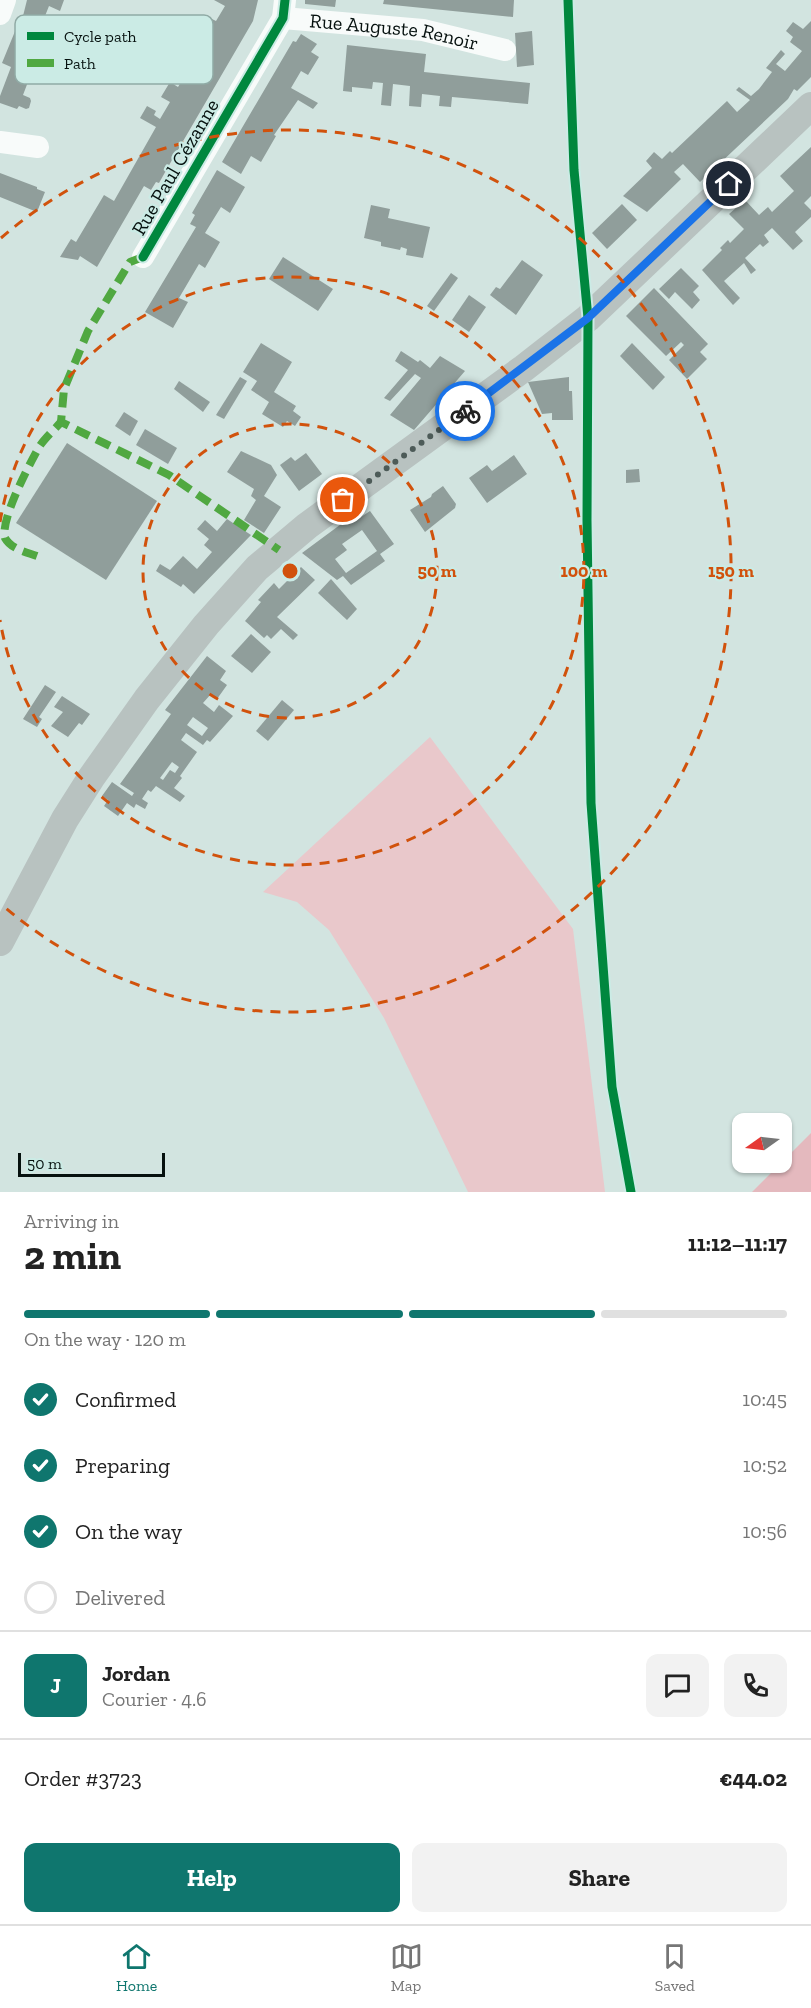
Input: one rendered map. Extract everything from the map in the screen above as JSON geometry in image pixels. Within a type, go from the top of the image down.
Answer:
[{"type":"main road","points":[[0,942],[65,819],[91,778],[154,690],[257,568],[307,526],[524,368],[579,325],[811,106]]},
{"type":"street","points":[[0,14],[5,0]]},
{"type":"street","name":"Rue Auguste Renoir","points":[[284,9],[423,30],[506,50]]},
{"type":"street","name":"Rue Paul Cézanne","points":[[143,257],[284,9]]},
{"type":"street","points":[[0,142],[38,147]]},
{"type":"shaded area","points":[[430,737],[573,929],[605,1192],[468,1192],[384,1018],[329,930],[297,902],[263,892]]},
{"type":"shaded area","points":[[811,1133],[811,1192],[752,1192],[771,1173],[792,1173],[792,1152]]},
{"type":"building","points":[[27,0],[64,0],[60,11],[49,6],[45,15],[23,15]]},
{"type":"building","points":[[214,0],[258,0],[253,21],[159,183],[156,182],[151,190],[144,186],[97,267],[80,256],[78,260],[60,257],[71,239],[76,242],[104,195],[114,201],[156,127],[140,118],[147,106],[156,111],[154,115],[160,119],[170,102],[161,97],[169,84],[178,87],[180,84],[213,84],[213,20],[216,21],[225,6]]},
{"type":"building","points":[[305,0],[336,0],[335,7],[305,4]]},
{"type":"building","points":[[384,0],[514,0],[513,17],[383,4]]},
{"type":"building","points":[[811,21],[811,77],[797,91],[794,89],[788,99],[700,182],[683,164],[674,172],[681,179],[647,212],[623,196],[652,168],[646,161],[654,152],[662,159],[670,151],[672,153],[727,101],[737,112],[750,100],[736,90],[739,87],[751,96],[759,89],[772,72],[766,68],[781,50],[785,54],[776,64],[785,71],[802,51],[790,42],[793,37],[786,31],[793,22],[803,29]]},
{"type":"building","points":[[15,31],[15,84],[27,84],[23,95],[30,98],[29,108],[19,106],[17,109],[0,103],[0,96],[11,67],[2,63]]},
{"type":"building","points":[[532,31],[534,65],[517,67],[515,33]]},
{"type":"building","points":[[301,34],[317,44],[311,52],[319,57],[308,75],[301,71],[291,88],[318,103],[313,109],[298,100],[274,135],[276,136],[261,162],[251,156],[241,174],[222,162],[293,41],[296,42]]},
{"type":"building","points":[[347,45],[426,54],[424,72],[530,83],[528,104],[452,97],[451,107],[439,106],[440,96],[422,94],[421,107],[409,106],[410,86],[393,84],[391,106],[381,105],[383,83],[373,82],[372,89],[352,87],[352,92],[343,91]]},
{"type":"building","points":[[811,147],[811,196],[804,203],[811,210],[811,217],[795,232],[803,241],[793,250],[772,228],[764,235],[769,242],[763,247],[760,244],[745,258],[756,270],[751,274],[744,263],[724,281],[740,298],[733,305],[702,270],[722,250],[720,248],[728,240],[730,243],[744,229],[729,214],[745,200],[759,215],[768,207],[772,212],[794,191],[780,176]]},
{"type":"building","points":[[217,170],[245,187],[230,213],[221,207],[205,233],[220,242],[205,268],[199,264],[179,298],[188,302],[173,328],[145,312],[196,227],[190,224],[195,215],[192,213]]},
{"type":"building","points":[[0,173],[45,192],[37,212],[0,197]]},
{"type":"building","points":[[622,204],[637,220],[607,249],[592,233]]},
{"type":"building","points":[[371,205],[390,209],[388,218],[430,227],[423,258],[406,255],[407,249],[381,246],[381,242],[364,238]]},
{"type":"building","points":[[283,257],[333,289],[318,311],[269,279]]},
{"type":"building","points":[[522,260],[543,275],[516,315],[490,295],[496,287],[500,289]]},
{"type":"building","points":[[681,268],[699,286],[693,292],[700,300],[692,309],[675,292],[669,299],[659,289]]},
{"type":"building","points":[[451,273],[458,278],[434,311],[427,306]]},
{"type":"building","points":[[654,288],[708,344],[700,352],[707,359],[687,379],[669,360],[684,345],[681,342],[666,356],[626,316]]},
{"type":"building","points":[[469,295],[486,307],[469,332],[452,320]]},
{"type":"building","points":[[261,343],[292,362],[274,392],[296,406],[293,411],[301,417],[295,426],[287,421],[283,427],[262,414],[269,402],[251,390],[257,381],[243,372]]},
{"type":"building","points":[[632,343],[665,377],[653,390],[620,356]]},
{"type":"building","points":[[401,351],[418,362],[420,360],[430,368],[440,356],[465,371],[414,430],[390,415],[421,378],[415,374],[390,401],[384,398],[408,370],[395,361]]},
{"type":"building","points":[[240,377],[247,381],[224,419],[216,415]]},
{"type":"building","points":[[569,377],[573,420],[552,420],[552,413],[542,414],[528,382]]},
{"type":"building","points":[[179,381],[210,402],[203,412],[174,389]]},
{"type":"building","points":[[124,412],[138,421],[130,436],[115,426]]},
{"type":"building","points":[[145,429],[177,448],[168,464],[136,445]]},
{"type":"building","points":[[67,443],[157,501],[106,580],[16,523]]},
{"type":"building","points":[[241,451],[271,465],[277,475],[264,496],[281,507],[264,533],[244,520],[256,500],[251,496],[254,489],[227,472]]},
{"type":"building","points":[[306,453],[322,474],[299,491],[280,465],[291,457],[295,461]]},
{"type":"building","points":[[514,455],[527,474],[487,503],[469,478],[487,465],[492,471]]},
{"type":"building","points":[[639,469],[640,482],[626,483],[626,470]]},
{"type":"building","points":[[443,486],[456,504],[455,508],[425,532],[410,510],[431,497]]},
{"type":"building","points":[[370,511],[394,544],[380,554],[385,561],[351,585],[343,576],[337,580],[302,553],[352,516],[355,521]],"holes":[[[362,530],[377,551],[346,573],[335,559],[347,550],[342,544]]]},
{"type":"building","points":[[227,519],[251,535],[194,594],[183,584],[181,587],[156,571],[160,564],[170,570],[183,556],[197,569],[212,552],[204,545],[209,539],[197,529],[205,520],[217,531]]},
{"type":"building","points":[[301,567],[315,580],[277,617],[298,635],[293,640],[281,629],[271,639],[267,635],[264,638],[245,621],[261,602],[258,600],[274,583],[279,589]]},
{"type":"building","points":[[331,579],[357,609],[347,620],[318,593]]},
{"type":"building","points":[[251,634],[271,652],[252,673],[231,656]]},
{"type":"building","points":[[207,656],[226,671],[220,680],[227,685],[217,699],[211,694],[203,703],[214,712],[219,705],[233,716],[210,742],[207,740],[203,745],[186,733],[181,740],[197,752],[174,788],[185,796],[180,802],[156,786],[151,792],[148,790],[142,799],[148,803],[145,809],[136,804],[134,808],[127,803],[118,816],[104,806],[108,800],[102,796],[112,782],[132,796],[134,793],[120,784],[171,714],[165,710]],"holes":[[[193,717],[208,728],[202,736],[187,725]],[[172,762],[179,767],[175,773],[170,770],[163,780],[160,778]]]},
{"type":"building","points":[[45,685],[56,692],[39,717],[42,719],[37,727],[23,719]]},
{"type":"building","points":[[62,696],[90,714],[82,725],[79,723],[68,737],[51,726],[63,712],[54,707]]},
{"type":"building","points":[[282,700],[294,710],[268,741],[256,731]]},
{"type":"marked path","points":[[143,257],[130,262],[88,331],[64,389],[61,422],[169,475],[279,550]]},
{"type":"marked path","points":[[37,556],[11,545],[5,538],[5,530],[11,506],[34,455],[61,422]]},
{"type":"cycle path","points":[[143,257],[283,18],[285,0]]},
{"type":"cycle path","points":[[568,0],[574,170],[588,318],[587,520],[591,803],[612,1087],[631,1192]]},
{"type":"way so far","points":[[343,500],[465,411]]},
{"type":"route","points":[[465,411],[588,318],[729,184]]}]
